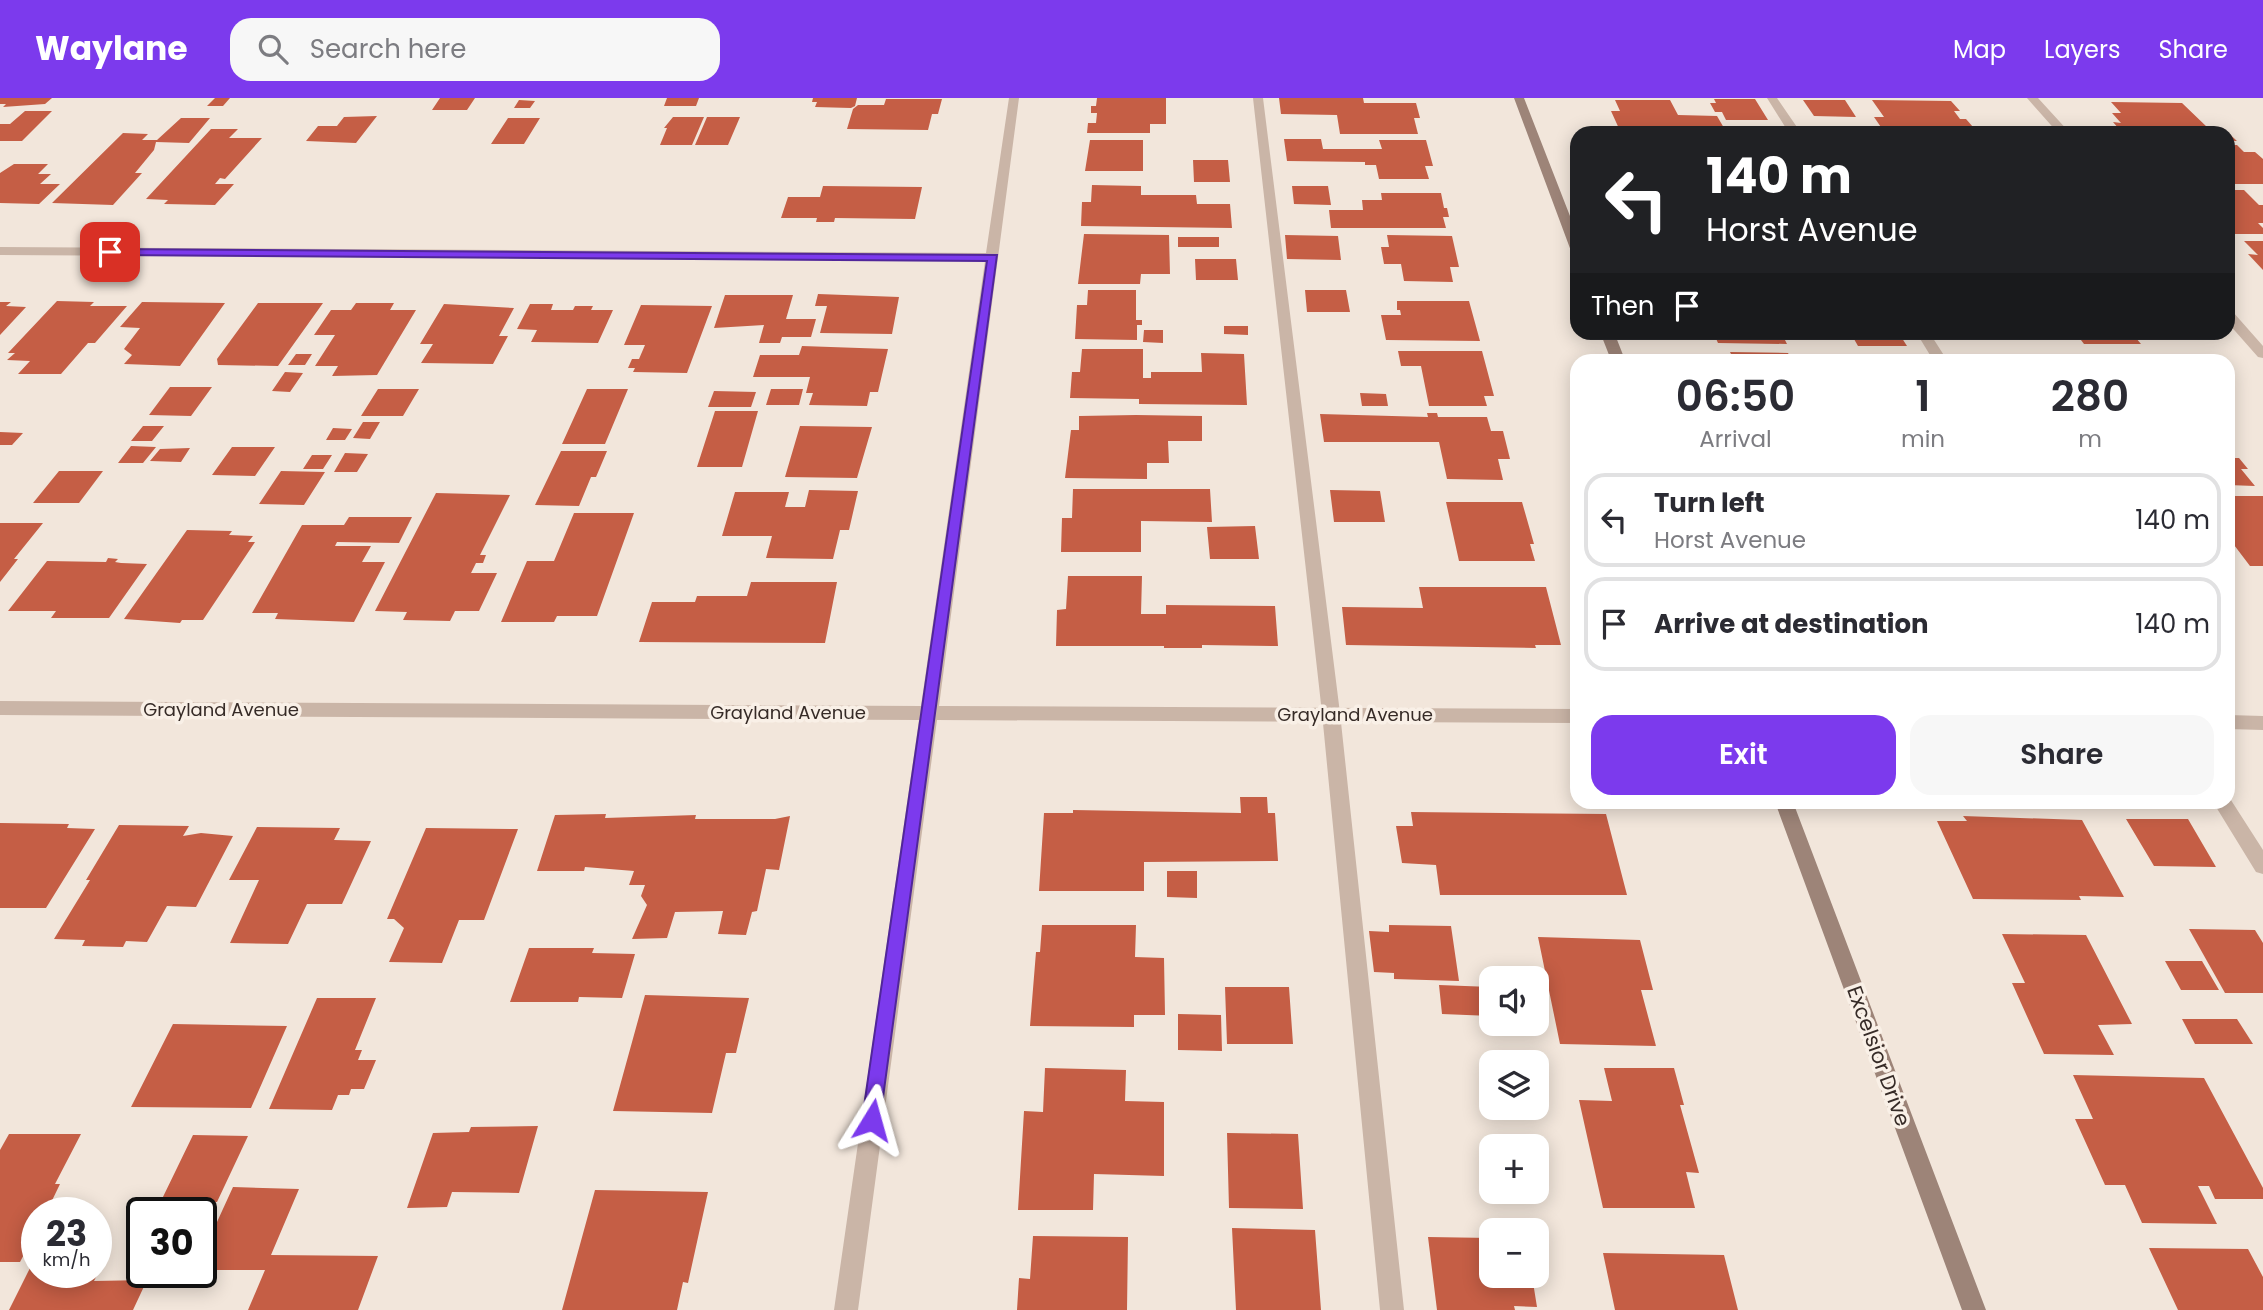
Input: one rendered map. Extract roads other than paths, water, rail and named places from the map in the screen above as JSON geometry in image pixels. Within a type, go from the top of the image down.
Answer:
[{"type":"main road","points":[[1519,98],[1570,233]]},
{"type":"main road","name":"Excelsior Drive","points":[[1787,809],[1974,1310]]},
{"type":"street","points":[[846,1310],[1014,98]]},
{"type":"street","points":[[1258,98],[1331,713],[1392,1310]]},
{"type":"street","points":[[1772,98],[1790,126]]},
{"type":"street","points":[[2032,98],[2058,126]]},
{"type":"street","points":[[0,251],[993,257]]},
{"type":"street","points":[[2235,323],[2263,354]]},
{"type":"street","name":"Grayland Avenue","points":[[0,708],[1570,716]]},
{"type":"street","points":[[2235,722],[2263,723]]},
{"type":"street","points":[[2226,809],[2263,866]]}]
